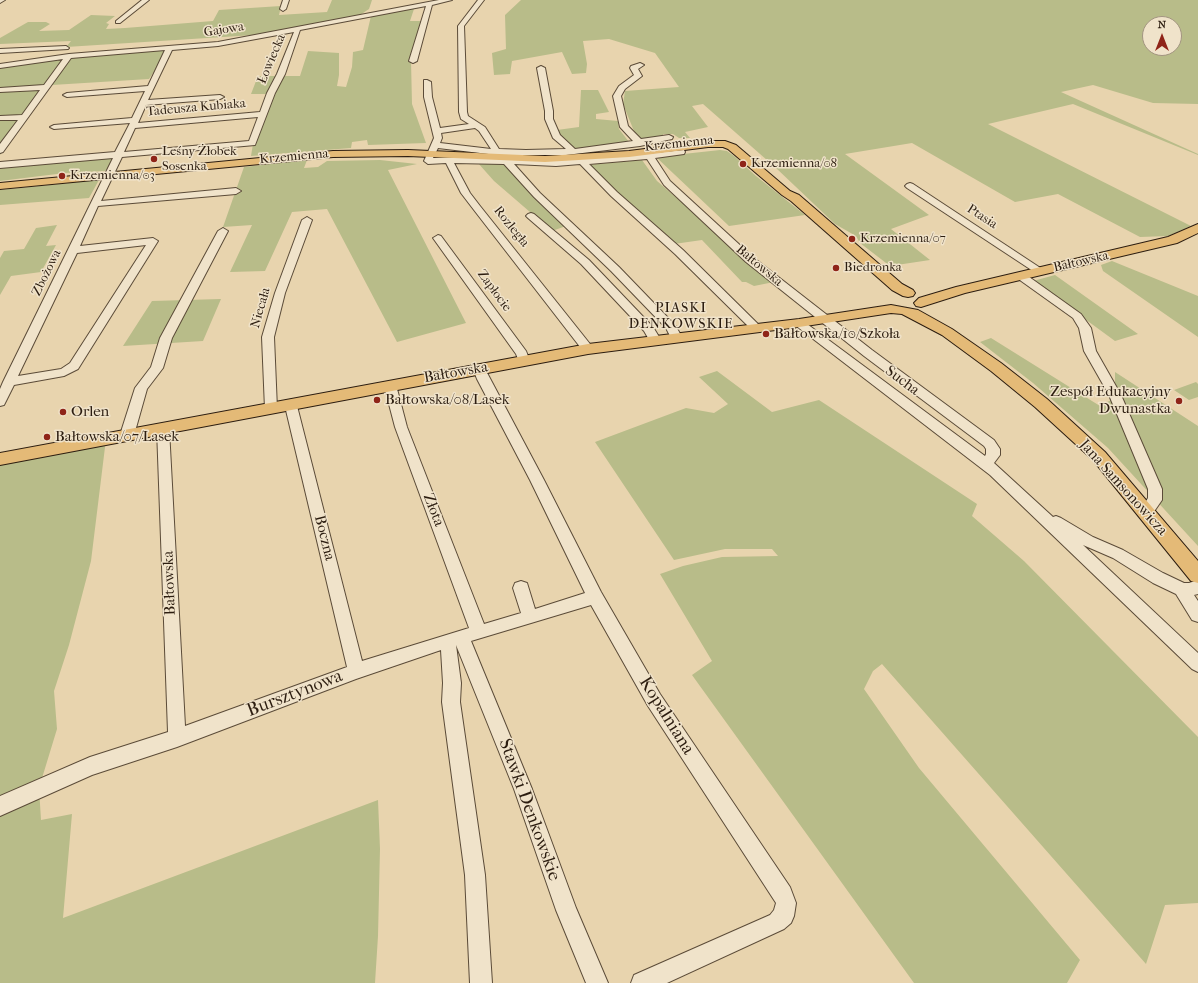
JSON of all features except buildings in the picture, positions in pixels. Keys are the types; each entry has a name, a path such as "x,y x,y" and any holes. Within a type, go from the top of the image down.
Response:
{"main road":[{"name":"Krzemienna","path":"0,186 333,154 433,149 545,159 586,159 708,144 725,144 732,147 786,193 795,198 897,287 916,299"},
{"name":"Bałtowska","path":"916,299 924,301 961,290 1172,240 1198,228"},
{"name":"Krzemienna","path":"878,271 889,288 890,298"},
{"path":"898,292 916,299 916,310 904,311 893,306 890,298 898,292"},
{"name":"Bałtowska","path":"855,315 884,304 890,298"},
{"name":"Jana Samsonowicza","path":"916,299 926,314 1041,403 1099,456 1198,575"},
{"name":"Bałtowska","path":"0,459 291,406 390,385 588,349 756,327 799,323 891,309 904,311"},
{"name":"Jana Samsonowicza","path":"904,311 913,313 948,332"}],"street":[{"path":"118,22 146,0"},
{"path":"283,8 286,0"},
{"name":"Gajowa","path":"0,66 69,56 218,44 449,0"},
{"path":"481,0 461,26 463,112 464,116 478,125 497,152"},
{"path":"413,61 428,4"},
{"name":"Łowiecka","path":"118,155 252,143 270,93 281,74 297,32 296,29"},
{"path":"0,52 66,48"},
{"name":"Zbożowa","path":"0,402 169,49"},
{"path":"0,150 69,56"},
{"path":"640,65 634,67 638,76 622,88 617,96 624,127 640,143"},
{"path":"541,68 549,119 556,136 573,152"},
{"path":"427,82 428,97 438,138 428,161 467,160 508,163 650,156 681,152"},
{"path":"0,90 47,86"},
{"path":"67,95 150,88"},
{"path":"144,103 220,96"},
{"name":"Tadeusza Kubiaka","path":"134,123 263,114"},
{"path":"0,118 24,117"},
{"path":"54,127 134,123"},
{"path":"436,131 478,125"},
{"path":"433,149 497,152 573,152 669,138"},
{"path":"0,165 118,155"},
{"name":"Bałtowska","path":"650,156 668,183 726,236 733,245 824,319 989,443 993,449 993,454 986,465"},
{"path":"586,159 614,194 678,252 756,327"},
{"name":"Rozległa","path":"449,161 466,193 477,208 588,349"},
{"path":"508,163 537,195 615,269 670,326 676,337"},
{"name":"Ptasia","path":"910,186 1040,271"},
{"path":"94,204 236,191"},
{"path":"531,216 585,262 649,329 655,340"},
{"name":"Niecała","path":"271,409 268,337 280,293 307,220"},
{"path":"127,435 142,388 156,368 166,338 222,231"},
{"name":"Zapłocie","path":"438,238 522,354 524,361"},
{"path":"9,382 64,372 74,366 153,241 72,250"},
{"path":"1021,276 1077,316 1085,328 1090,351 1115,395 1155,489 1155,500 1150,504 1146,512"},
{"name":"Sucha","path":"799,323 986,465 1032,506"},
{"name":"Kopalniana","path":"479,369 540,486 595,597 654,700 783,894 786,902 784,916 777,922 642,983"},
{"name":"Złota","path":"390,385 463,637"},
{"name":"Boczna","path":"291,406 356,671"},
{"name":"Bałtowska","path":"163,429 177,738"},
{"path":"1032,506 1044,515 1088,541 1118,554 1158,578 1182,589 1189,590 1198,587"},
{"path":"1032,506 1198,664"},
{"path":"521,588 530,617"},
{"path":"1182,589 1198,615"},
{"name":"Bursztynowa","path":"0,806 90,766 177,738 356,671 595,597"},
{"path":"463,637 450,652 452,683 451,702 475,875 481,983"},
{"name":"Stawki Denkowskie","path":"463,637 523,789 566,910 597,983"}],"green space":[{"path":"332,0 372,0 369,9 357,17 429,5 414,9 410,21 422,21 411,61 412,104 426,143 368,145 367,140 352,142 351,148 251,156 253,144 256,144 273,94 251,94 258,76 300,76 308,51 339,53 339,75 337,86 346,87 352,67 353,52 363,50 371,16 270,34 66,47 71,41 0,44 0,38 28,22 46,22 50,24 39,31 69,30 91,15 115,16 106,23 109,24 106,29 125,28 213,21 219,10 281,6 279,15 327,12"},
{"path":"521,0 1198,0 1198,104 1153,103 1093,85 1061,92 1198,155 1073,104 988,124 1191,226 1168,236 1140,237 1058,194 1015,202 912,143 845,154 929,215 891,229 930,260 890,266 860,243 856,236 835,224 776,168 703,104 692,106 708,127 685,132 690,138 679,138 673,134 663,134 663,137 642,142 636,136 623,104 625,91 679,87 655,53 609,39 583,41 587,64 586,73 572,74 562,52 512,61 510,74 494,75 492,53 506,49 505,15"},
{"path":"169,49 149,79 52,85 0,155 0,66 63,57"},
{"path":"581,90 598,90 609,112 596,114 596,119 618,121 619,129 629,142 574,149 558,134 557,130 579,127"},
{"path":"720,150 727,151 734,156 756,176 805,215 729,226 656,157"},
{"path":"110,157 114,160 105,171 65,173 0,181 0,166"},
{"path":"307,160 304,168 318,167 327,161 380,160 417,164 388,170 466,323 397,342 327,209 292,212 265,271 230,272 252,225 223,227 244,167"},
{"path":"642,160 657,181 774,282 754,286 746,282 742,282 702,240 674,244 587,165"},
{"path":"478,163 507,164 566,226 552,231 494,181"},
{"path":"99,180 89,198 0,205 0,190"},
{"path":"57,225 46,246 56,245 41,272 11,276 0,295 0,258 4,251 24,249 36,228"},
{"path":"1112,261 1198,296 1198,337 1103,271 1101,265"},
{"path":"1055,275 1138,334 1115,341 1033,281"},
{"path":"221,299 203,341 123,346 152,301"},
{"path":"991,338 1100,406 1111,400 1115,395 1115,372 1198,426 1198,546 1108,448 1033,383 980,342"},
{"path":"717,371 772,412 819,400 977,504 972,516 1024,561 1198,737 1198,903 1165,905 1146,964 882,664 873,671 864,689 919,768 1080,960 1067,983 914,983 692,675 712,661 660,574 683,566 722,557 778,556 772,549 725,549 674,560 595,442 686,408 714,413 728,404 699,377"},
{"path":"1196,382 1198,384 1198,397 1189,400 1174,390"},
{"path":"106,439 91,561 69,645 54,691 57,729 39,788 41,820 72,814 63,918 378,800 380,849 378,936 375,983 0,983 0,459"}],"place":[{"name":"Leśny Żłobek Sosenka","path":"154,159"},
{"name":"Krzemienna/08","path":"743,164"},
{"name":"Krzemienna/03","path":"62,176"},
{"name":"Krzemienna/07","path":"852,239"},
{"name":"Biedronka","path":"836,268"},
{"name":"Bałtowska/10/Szkoła","path":"766,334"},
{"name":"Bałtowska/08/Lasek","path":"377,400"},
{"name":"Zespół Edukacyjny Dwunastka","path":"1179,401"},
{"name":"Orlen","path":"63,412"},
{"name":"Bałtowska/07/Lasek","path":"47,437"}],"district":[{"name":"PIASKI DENKOWSKIE","path":"681,318"}]}
